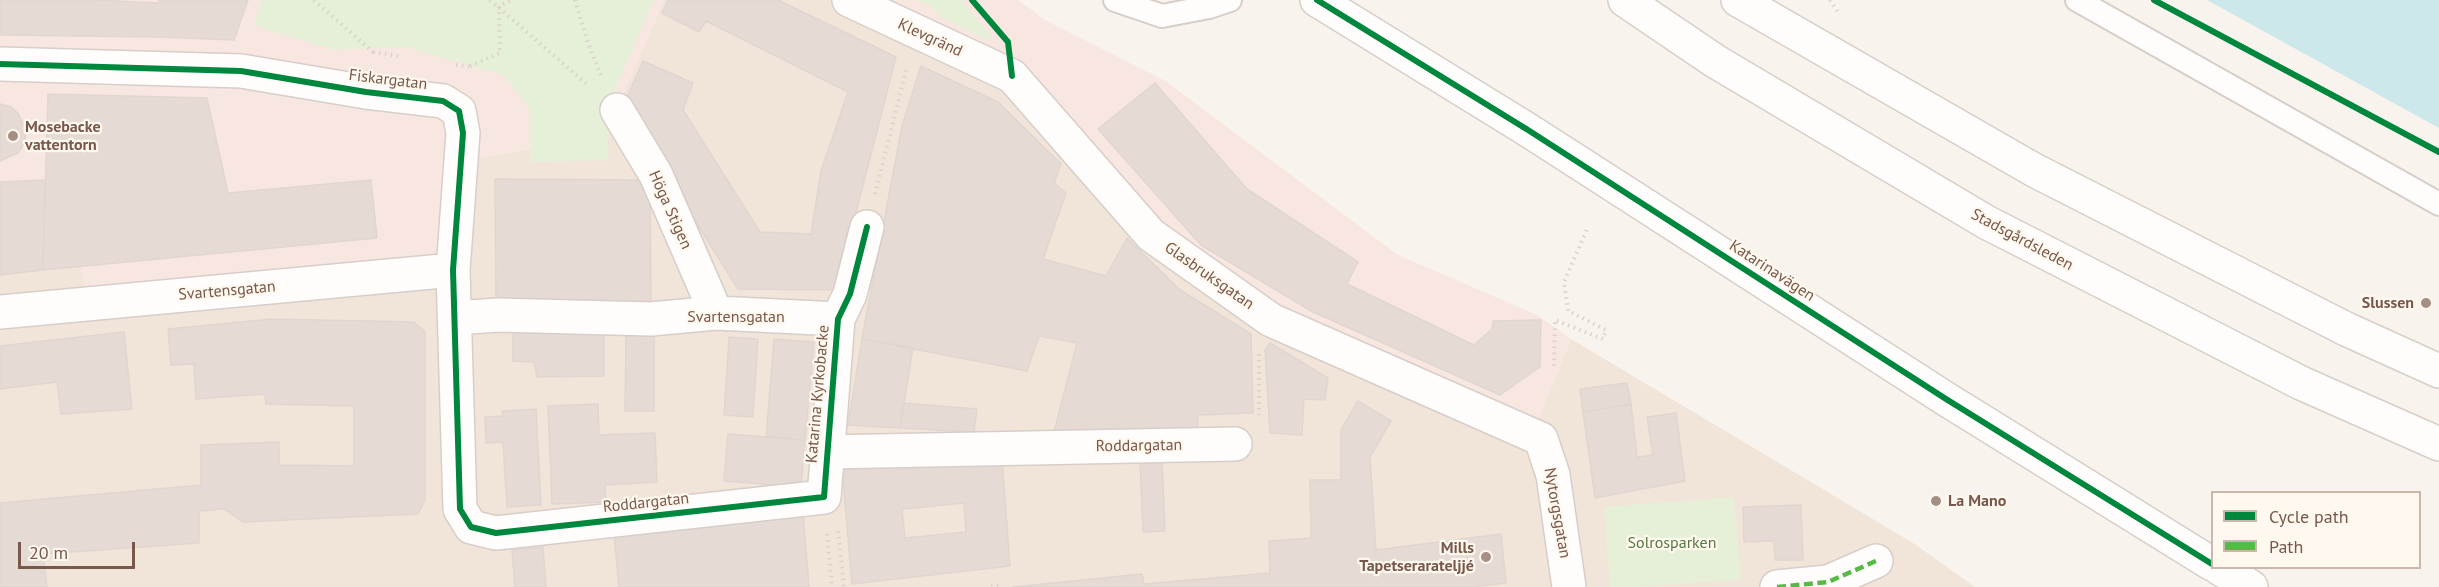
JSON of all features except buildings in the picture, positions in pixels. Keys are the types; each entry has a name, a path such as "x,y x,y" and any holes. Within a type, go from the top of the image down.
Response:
{"street":[{"name":"Klevgränd","path":"849,0 1012,76"},
{"name":"Katarinavägen","path":"1317,0 1528,130 1946,399 2211,563"},
{"name":"Stadsgårdsleden","path":"1625,0 1714,61 1986,222 2301,383 2439,444"},
{"path":"1738,0 2034,170 2346,329 2439,371"},
{"name":"Fiskargatan","path":"0,64 241,71 366,92 443,101 459,111 463,133 453,270 459,509 471,527"},
{"name":"Glasbruksgatan","path":"1012,76 1151,235 1271,320 1541,439"},
{"name":"Höga Stigen","path":"616,110 656,175 716,314"},
{"name":"Katarina Kyrkobacke","path":"824,497 838,319 850,294 867,227"},
{"name":"Svartensgatan","path":"0,312 453,270"},
{"name":"Svartensgatan","path":"455,318 498,315 651,319 716,314 838,319"},
{"name":"Nytorgsgatan","path":"1541,439 1553,475 1569,587"},
{"name":"Roddargatan","path":"827,452 1235,444"},
{"name":"Roddargatan","path":"471,527 496,533 824,497"},
{"path":"1777,587 1828,582 1876,561"},
{"path":"2222,569 2251,587"}],"lane":[{"path":"1115,0 1162,16 1209,7 1230,0"},
{"path":"2077,0 2439,204"}],"path":[{"path":"314,0 372,52 366,92"},
{"path":"490,0 616,110"},
{"path":"499,6 512,0"},
{"path":"575,0 588,43 616,110"},
{"path":"468,66 500,53 499,6"},
{"path":"867,227 885,148 909,62"},
{"path":"1554,366 1555,320 1603,339 1606,330 1568,311 1564,282 1588,227"},
{"path":"1259,350 1259,417"},
{"path":"824,497 832,587"},
{"path":"824,497 837,525 844,587"},
{"path":"991,587 1000,586"}],"shaded area":[{"path":"0,0 664,0 605,136 459,161 451,268 87,303 69,181 0,185"},
{"path":"664,0 835,0 1012,81 1526,447 1571,339 1913,543 1975,587 0,587 0,185 69,181 87,303 459,161 605,136"},
{"path":"835,0 1018,0 1045,20 1167,82 1398,255 1537,315 1571,339 1526,447 1149,236 1012,81"}],"green space":[{"path":"261,0 654,0 610,100 607,160 531,162 529,108 505,76 406,47 334,50 254,25"},
{"path":"916,0 961,0 991,35 988,40 944,19 929,5"},
{"name":"Solrosparken","path":"1734,497 1741,579 1641,587 1610,587 1604,507"}],"water":[{"path":"2207,0 2439,0 2439,128"}],"marked path":[{"path":"1777,587 1828,582 1876,561"}],"cycle path":[{"path":"972,0 1008,42 1012,76"},
{"path":"1317,0 1528,130 1946,399 2211,563"},
{"path":"2154,0 2439,152"},
{"path":"0,64 241,71 366,92 443,101 459,111 463,133 453,270 460,509 471,527 496,533 824,497 838,319 850,294 867,227"}],"place":[{"name":"Mosebacke vattentorn","path":"13,136"},
{"name":"Slussen","path":"2426,303"},
{"name":"La Mano","path":"1936,501"},
{"name":"Mills Tapetserarateljjé","path":"1486,557"}]}
